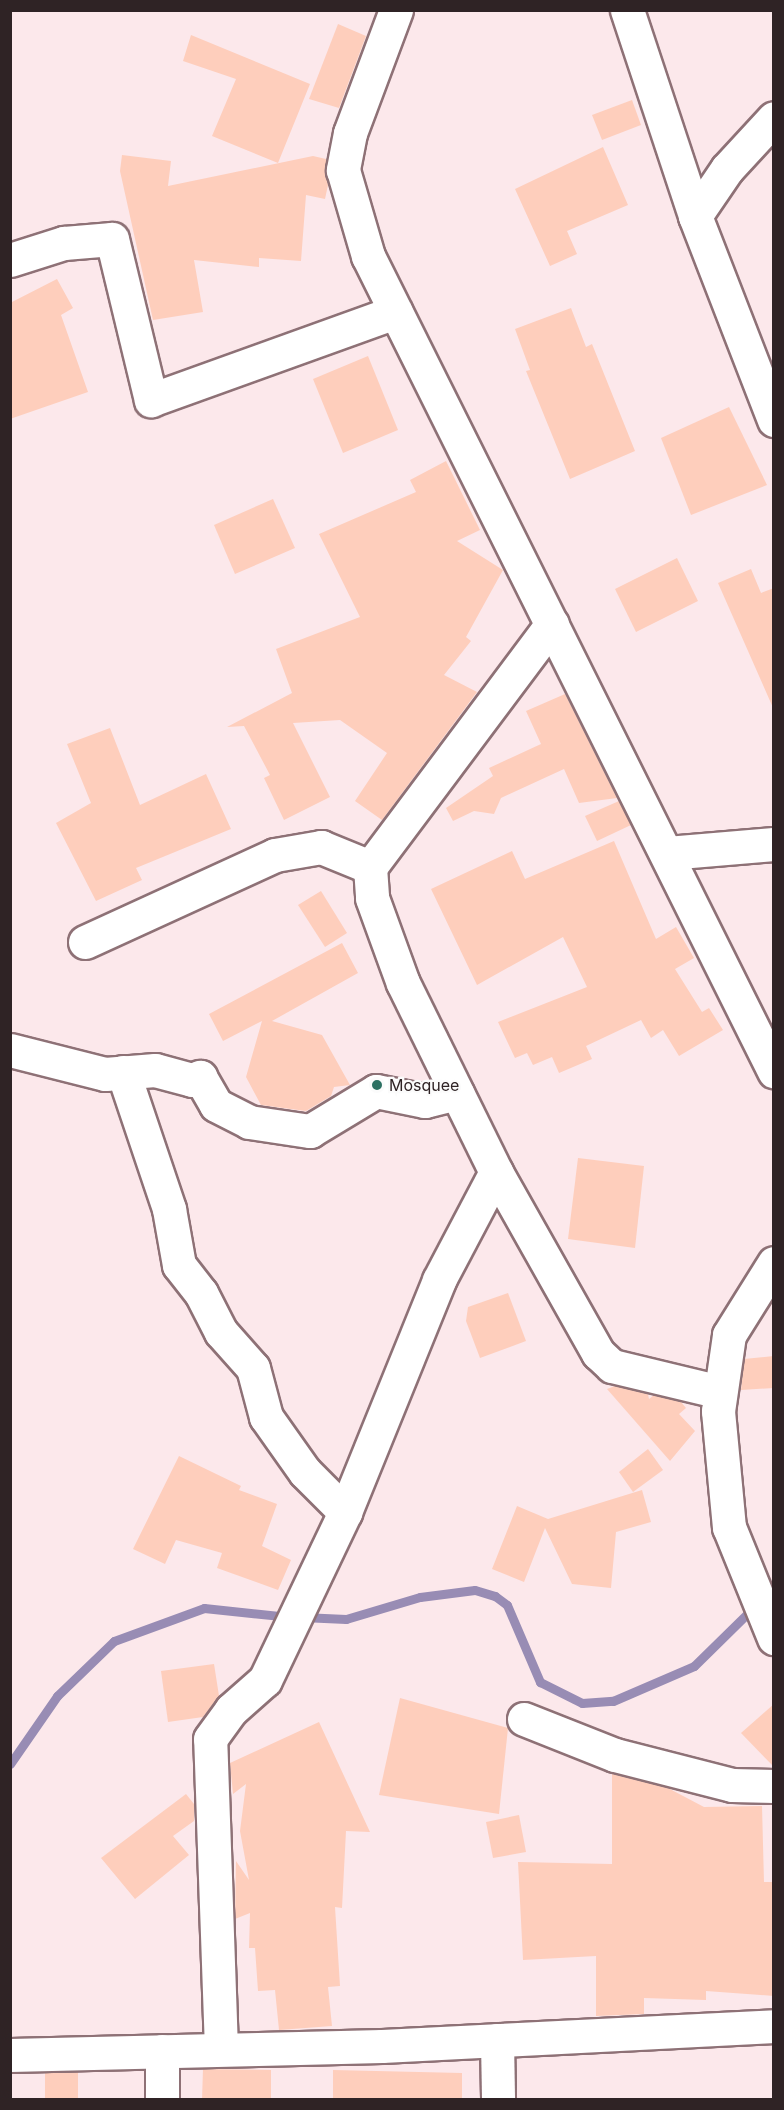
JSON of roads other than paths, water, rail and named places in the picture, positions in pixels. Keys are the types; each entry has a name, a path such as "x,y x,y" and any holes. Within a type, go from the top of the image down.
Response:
{"street":[{"path":"396,10 350,133 343,170 368,256 774,1071"},
{"path":"627,10 695,216 774,420"},
{"path":"695,216 727,169 774,118"},
{"path":"10,260 64,243 111,239 151,400 396,312"},
{"path":"552,624 370,867 372,898 403,982 496,1172 598,1353 612,1366 720,1392"},
{"path":"667,853 774,844"},
{"path":"85,942 275,855 321,848 370,867"},
{"path":"10,1050 105,1074 155,1070 192,1080 200,1077 216,1105 249,1122 310,1131 376,1091 425,1101 458,1093"},
{"path":"123,1072 169,1209 179,1265 201,1293 221,1332 253,1368 266,1416 305,1472 345,1512"},
{"path":"221,2049 210,1739 231,1710 265,1680 345,1512 439,1280 496,1172"},
{"path":"770,1631 752,1591 729,1527 718,1411 729,1335 774,1263"},
{"path":"524,1719 615,1755 732,1785 774,1786"},
{"path":"10,2055 497,2040 774,2026"},
{"path":"497,2040 498,2100"},
{"path":"162,2051 162,2100"}],"waterway":[{"path":"302,1617 346,1619 420,1597 475,1590 495,1596 507,1605 540,1682 582,1703 613,1701 694,1666 754,1607"},
{"path":"10,1764 57,1696 114,1641 204,1608 289,1617"}],"place":[{"name":"Mosquee","path":"377,1085"}]}
